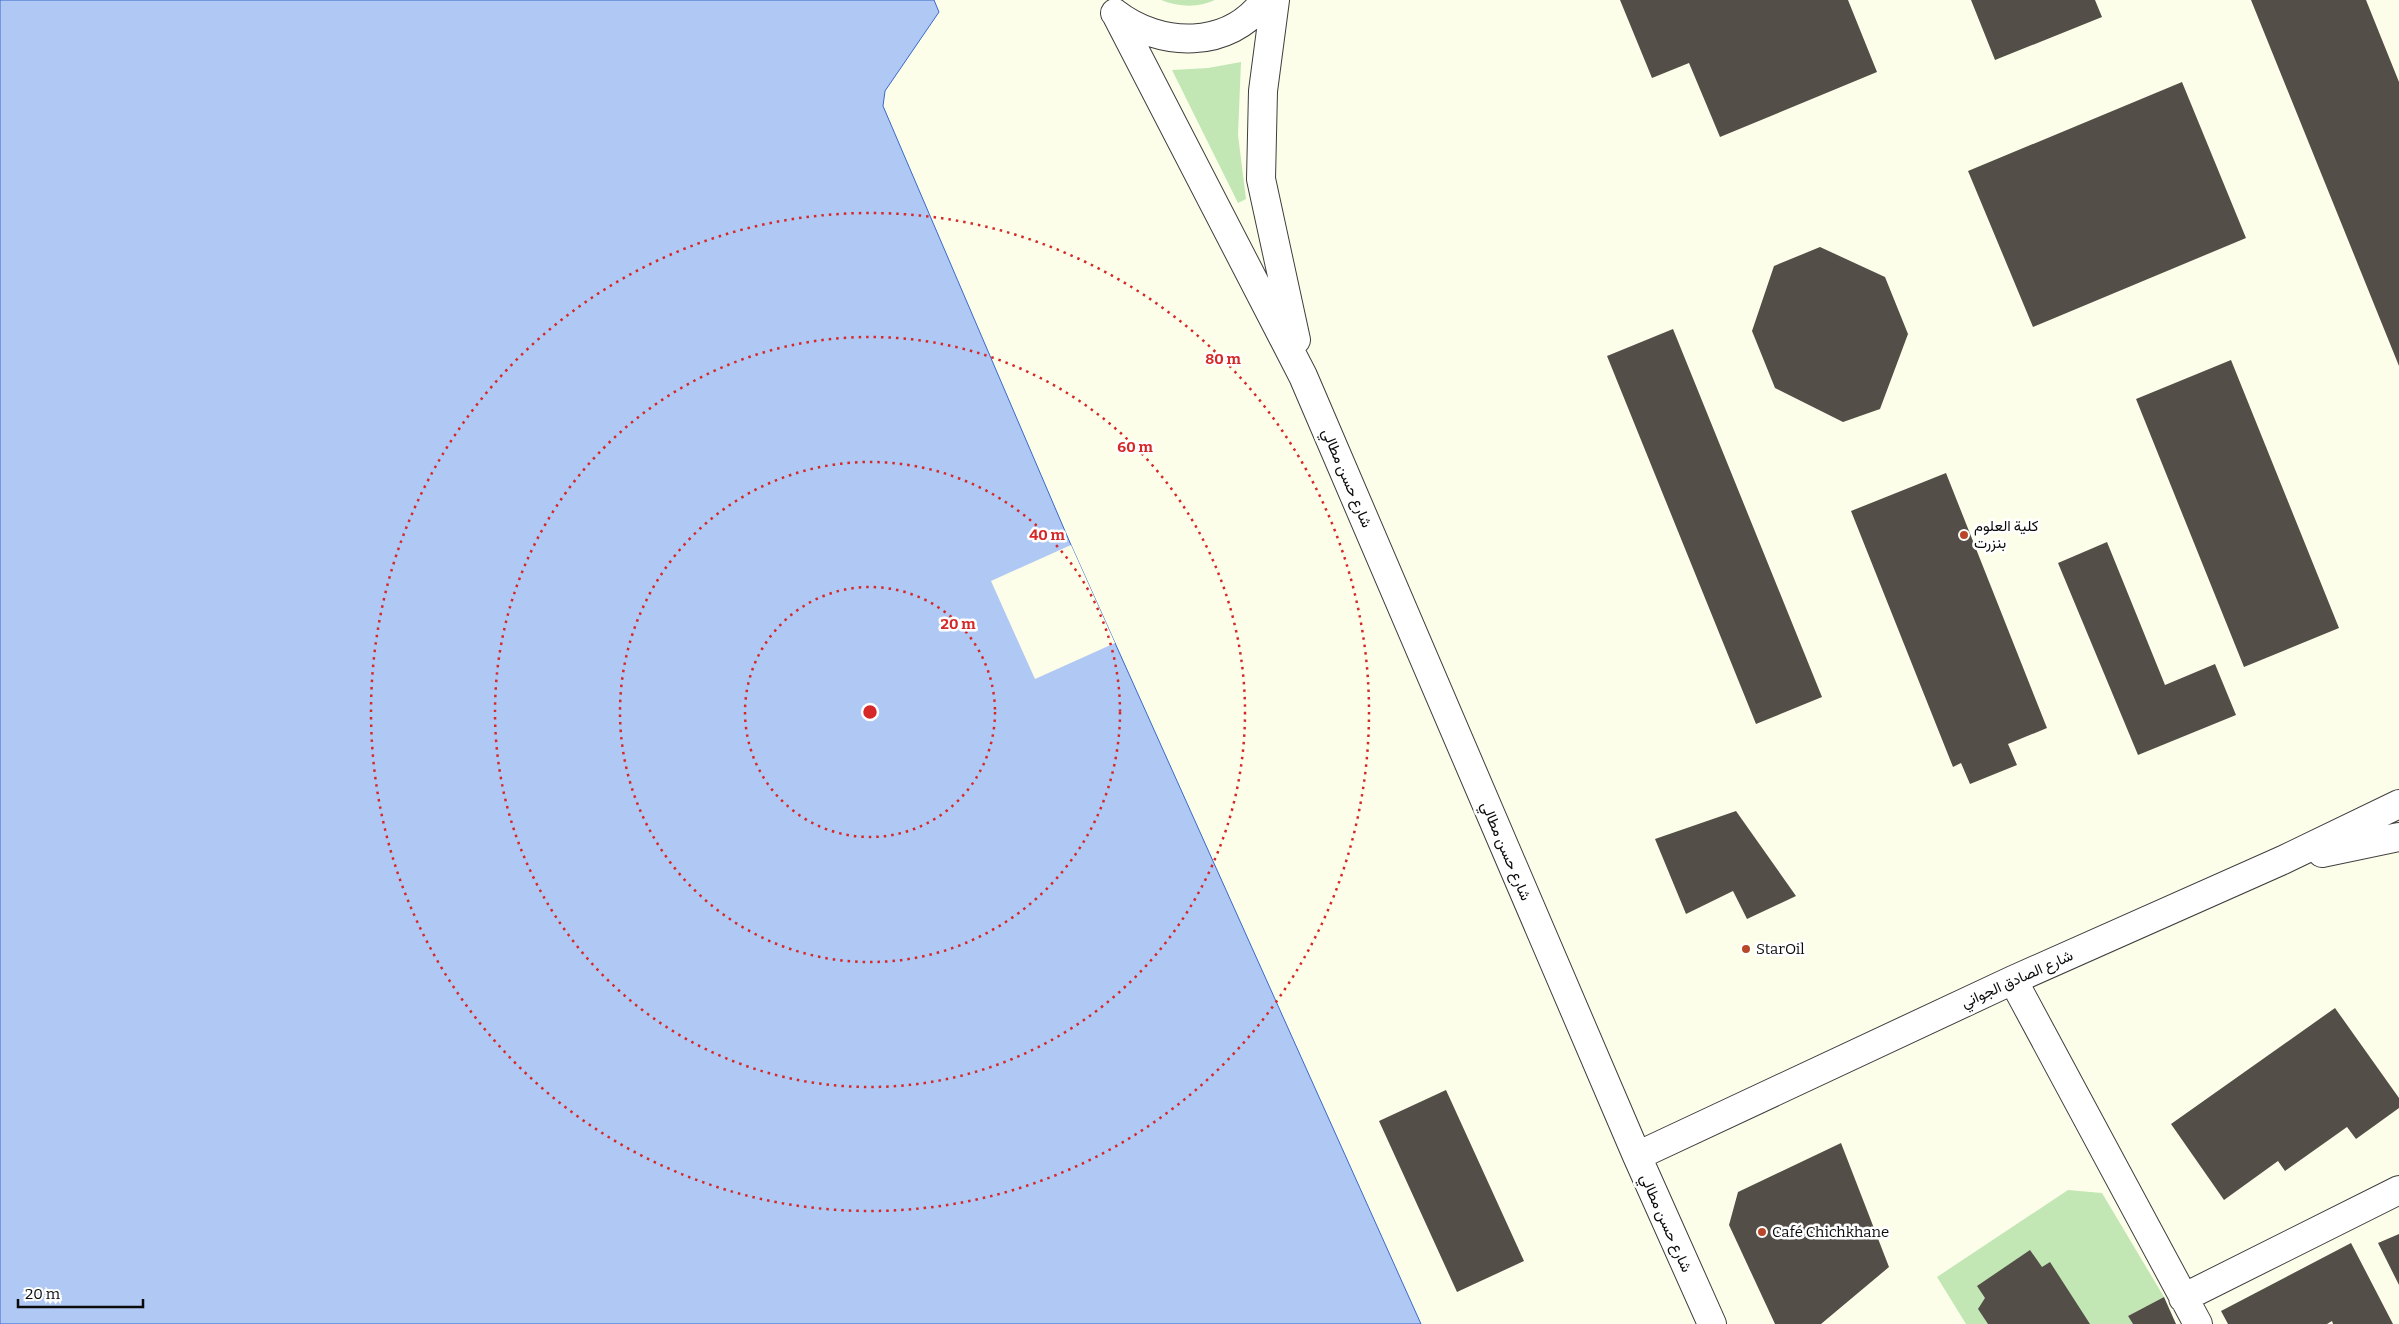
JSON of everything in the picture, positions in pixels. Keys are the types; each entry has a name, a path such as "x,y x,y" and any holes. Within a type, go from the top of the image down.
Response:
{"street":[{"path":"1111,7 1142,31 1173,39 1204,38 1234,27 1259,8 1265,0"},
{"path":"1275,0 1263,91 1261,179 1303,376"},
{"path":"1111,7 1303,376"},
{"name":"شارع حسن مطالي","path":"1303,376 1637,1156 1712,1324"},
{"name":"شارع الصادق الجواني","path":"1637,1156 2013,980 2283,860 2399,804"},
{"path":"2283,860 2399,837"},
{"path":"2013,980 2198,1324"},
{"path":"2183,1298 2399,1190"}],"green space":[{"path":"1161,0 1215,0 1209,3 1188,6"},
{"path":"1241,62 1238,135 1246,199 1238,203 1172,70 1208,68"},
{"path":"2068,1190 2102,1193 2164,1297 2128,1316 2133,1324 1966,1324 1937,1277"}],"water":[{"path":"0,0 934,0 939,12 885,91 883,106 1071,545 1421,1324 0,1324"}],"pier":[{"path":"1071,545 1115,643 1035,679 991,581"}],"building":[{"path":"1620,0 1848,0 1877,72 1720,137 1689,63 1652,78"},
{"path":"1971,0 2095,0 2102,17 1995,60"},
{"path":"2251,0 2366,0 2399,82 2399,366"},
{"path":"2182,82 2246,238 2033,327 1968,171"},
{"path":"1820,247 1885,277 1908,334 1880,409 1843,422 1775,388 1752,331 1774,266"},
{"path":"1673,329 1822,697 1756,724 1607,356"},
{"path":"2231,360 2339,628 2244,667 2136,399"},
{"path":"1946,473 2047,728 2008,744 2017,765 1970,784 1961,763 1953,767 1851,511"},
{"path":"2107,542 2165,685 2215,664 2236,715 2138,755 2058,563"},
{"path":"1736,811 1796,896 1747,919 1733,891 1686,914 1655,839"},
{"path":"2335,1008 2399,1098 2399,1108 2356,1139 2347,1127 2285,1171 2278,1161 2224,1200 2171,1124"},
{"path":"1446,1090 1524,1261 1457,1292 1379,1121"},
{"path":"1841,1143 1889,1267 1821,1324 1775,1324 1729,1225 1738,1192"},
{"path":"2399,1234 2399,1285 2378,1243"},
{"path":"2351,1243 2393,1324 2333,1324 2332,1321 2327,1324 2228,1324 2221,1311"},
{"path":"2030,1250 2042,1267 2050,1262 2090,1324 1988,1324 1978,1309 1985,1298 1977,1286"},
{"path":"2164,1297 2176,1324 2133,1324 2128,1316"}],"place":[{"name":"كلية العلوم بنزرت","path":"1964,535"},
{"name":"StarOil","path":"1746,949"},
{"name":"Café Chichkhane","path":"1762,1232"}]}
